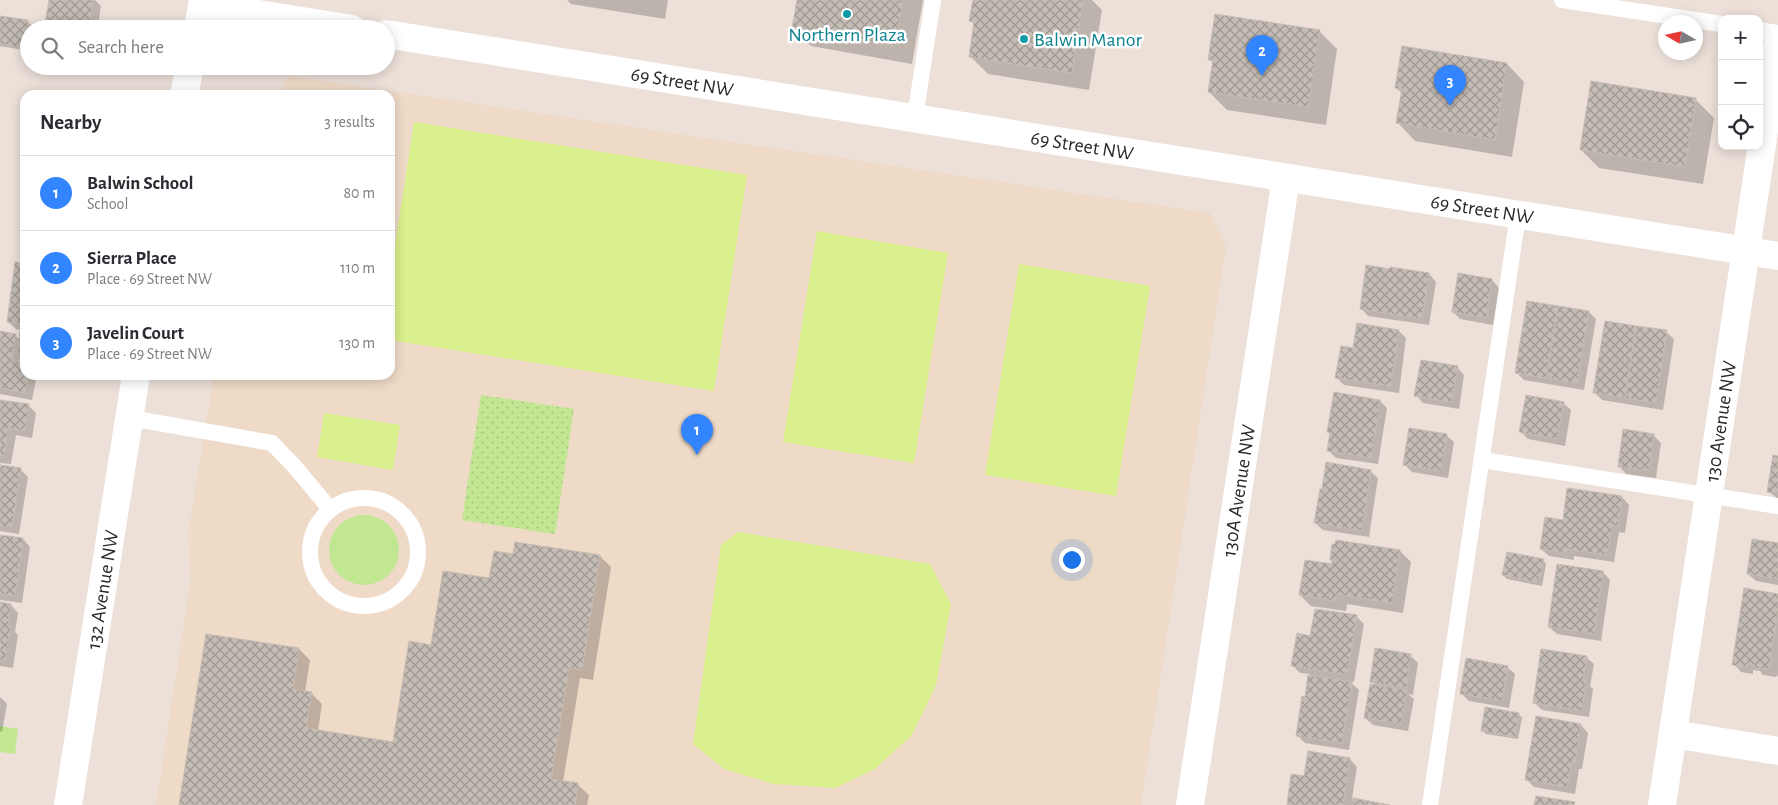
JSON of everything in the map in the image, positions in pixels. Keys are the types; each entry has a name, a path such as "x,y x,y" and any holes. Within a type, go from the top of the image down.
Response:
{"street":[{"path":"201,11 276,20"},
{"name":"69 Street NW","path":"395,35 1778,256"},
{"name":"130 Avenue NW","path":"1662,805 1778,39"},
{"path":"185,90 188,75"},
{"name":"130A Avenue NW","path":"1190,805 1286,178"},
{"name":"132 Avenue NW","path":"68,805 135,380"},
{"path":"1673,734 1778,751"}],"lane":[{"path":"915,117 933,0"},
{"path":"1562,0 1718,23"},
{"path":"1763,31 1778,33"},
{"path":"1430,805 1518,214"},
{"path":"130,418 272,443 330,509"},
{"path":"1482,460 1778,506"},
{"path":"359,497 375,498 390,503 402,512 412,525 418,540 419,555 416,570 409,584 398,595 378,604 355,606 340,601 327,592 317,580 311,566 312,535 319,521 330,509 344,501 359,497"}],"shaded area":[{"path":"289,76 383,90 282,90"},
{"path":"395,92 1210,213 1226,246 1141,805 156,805 191,578 188,535 213,380 395,380"}],"green space":[{"path":"414,122 747,175 714,391 395,341 395,246"},
{"path":"817,231 948,253 914,463 783,442"},
{"path":"1019,264 1150,286 1116,496 985,475"},
{"path":"481,395 574,409 555,534 462,520"},
{"path":"324,413 400,425 393,470 317,457"},
{"path":"371,515 384,521 393,530 397,536 399,550 397,564 389,575 378,583 357,585 350,583 339,575 331,564 329,543 331,536 339,525 350,517"},
{"path":"738,532 930,564 951,604 936,685 912,735 875,769 835,788 774,784 724,769 693,744 721,545"},
{"path":"0,726 18,729 15,754 0,752"}],"building":[{"path":"49,0 93,0 90,20 46,20"},
{"name":"Northern Plaza","path":"797,0 903,0 895,46 792,29"},
{"name":"Balwin Manor","path":"973,0 1083,0 1072,73 969,57 974,22 969,21"},
{"path":"1215,14 1320,30 1308,107 1208,92 1213,60 1208,60"},
{"path":"0,16 28,20 20,20 20,47 0,44"},
{"path":"1402,46 1507,63 1495,140 1396,123 1402,89 1395,88"},
{"path":"1591,81 1696,98 1685,167 1580,150"},
{"path":"15,262 20,262 20,324 7,322"},
{"path":"1366,265 1429,273 1422,319 1360,309"},
{"path":"1458,273 1492,279 1486,318 1452,312"},
{"path":"1527,301 1558,306 1546,378 1515,373"},
{"path":"1558,306 1589,311 1577,383 1546,378"},
{"path":"1605,321 1636,326 1625,398 1593,393"},
{"path":"1357,323 1399,330 1391,386 1335,378 1341,346 1353,348"},
{"path":"1636,326 1667,330 1656,403 1625,398"},
{"path":"0,331 16,334 11,361 20,362 20,380 27,380 25,393 0,388"},
{"path":"20,332 20,352 17,352"},
{"path":"1421,360 1458,366 1451,402 1414,396"},
{"path":"1334,392 1380,400 1371,458 1327,451 1330,433 1327,432"},
{"path":"1526,395 1564,402 1557,439 1519,432"},
{"path":"0,400 29,404 25,431 8,428 4,458 0,457"},
{"path":"1409,428 1447,434 1441,471 1403,465"},
{"path":"1623,429 1654,434 1649,471 1618,467"},
{"path":"1773,455 1778,456 1778,493 1767,492"},
{"path":"1326,462 1371,470 1362,531 1314,523"},
{"path":"0,465 21,468 12,527 0,526"},
{"path":"1567,488 1622,496 1618,526 1612,525 1607,555 1567,549 1566,553 1540,549 1545,517 1563,520"},
{"path":"0,535 23,538 15,596 0,594"},
{"path":"1752,539 1778,543 1778,579 1747,574"},
{"path":"1336,540 1400,550 1392,603 1336,594 1335,601 1299,595 1305,560 1332,564 1332,560 1330,560 1332,544 1335,544"},
{"path":"515,542 600,555 582,670 569,668 551,779 578,783 575,805 179,805 206,634 299,648 293,689 312,692 306,728 393,742 409,641 431,645 443,571 489,578 494,551 513,554"},
{"path":"1507,552 1544,559 1539,583 1502,575"},
{"path":"1557,564 1603,571 1594,634 1548,627"},
{"path":"1744,588 1778,594 1778,611 1769,670 1754,668 1755,665 1746,664 1746,667 1732,665"},
{"path":"0,602 11,604 8,626 11,626 5,661 0,660"},
{"path":"1315,609 1357,615 1347,675 1291,666 1297,633 1310,636"},
{"path":"1375,648 1411,654 1406,688 1370,682"},
{"path":"1541,649 1587,656 1583,680 1586,680 1582,711 1533,703"},
{"path":"1466,658 1508,666 1502,701 1460,694"},
{"path":"1308,675 1352,682 1342,743 1296,736 1302,696 1305,697"},
{"path":"1370,684 1407,690 1401,724 1364,718"},
{"path":"1485,707 1519,713 1515,737 1481,731"},
{"path":"1536,716 1581,724 1575,763 1572,762 1567,787 1525,780"},
{"path":"1308,751 1350,758 1343,805 1287,805 1291,774 1304,776"},
{"path":"1536,796 1575,802 1574,805 1534,805"},
{"path":"1353,798 1390,805 1352,805"}],"place":[{"name":"Northern Plaza","path":"847,14"},
{"name":"Balwin Manor","path":"1024,39"},
{"name":"Sierra Place","path":"1262,76"},
{"name":"Javelin Court","path":"1450,106"},
{"name":"Balwin School","path":"697,455"}]}
